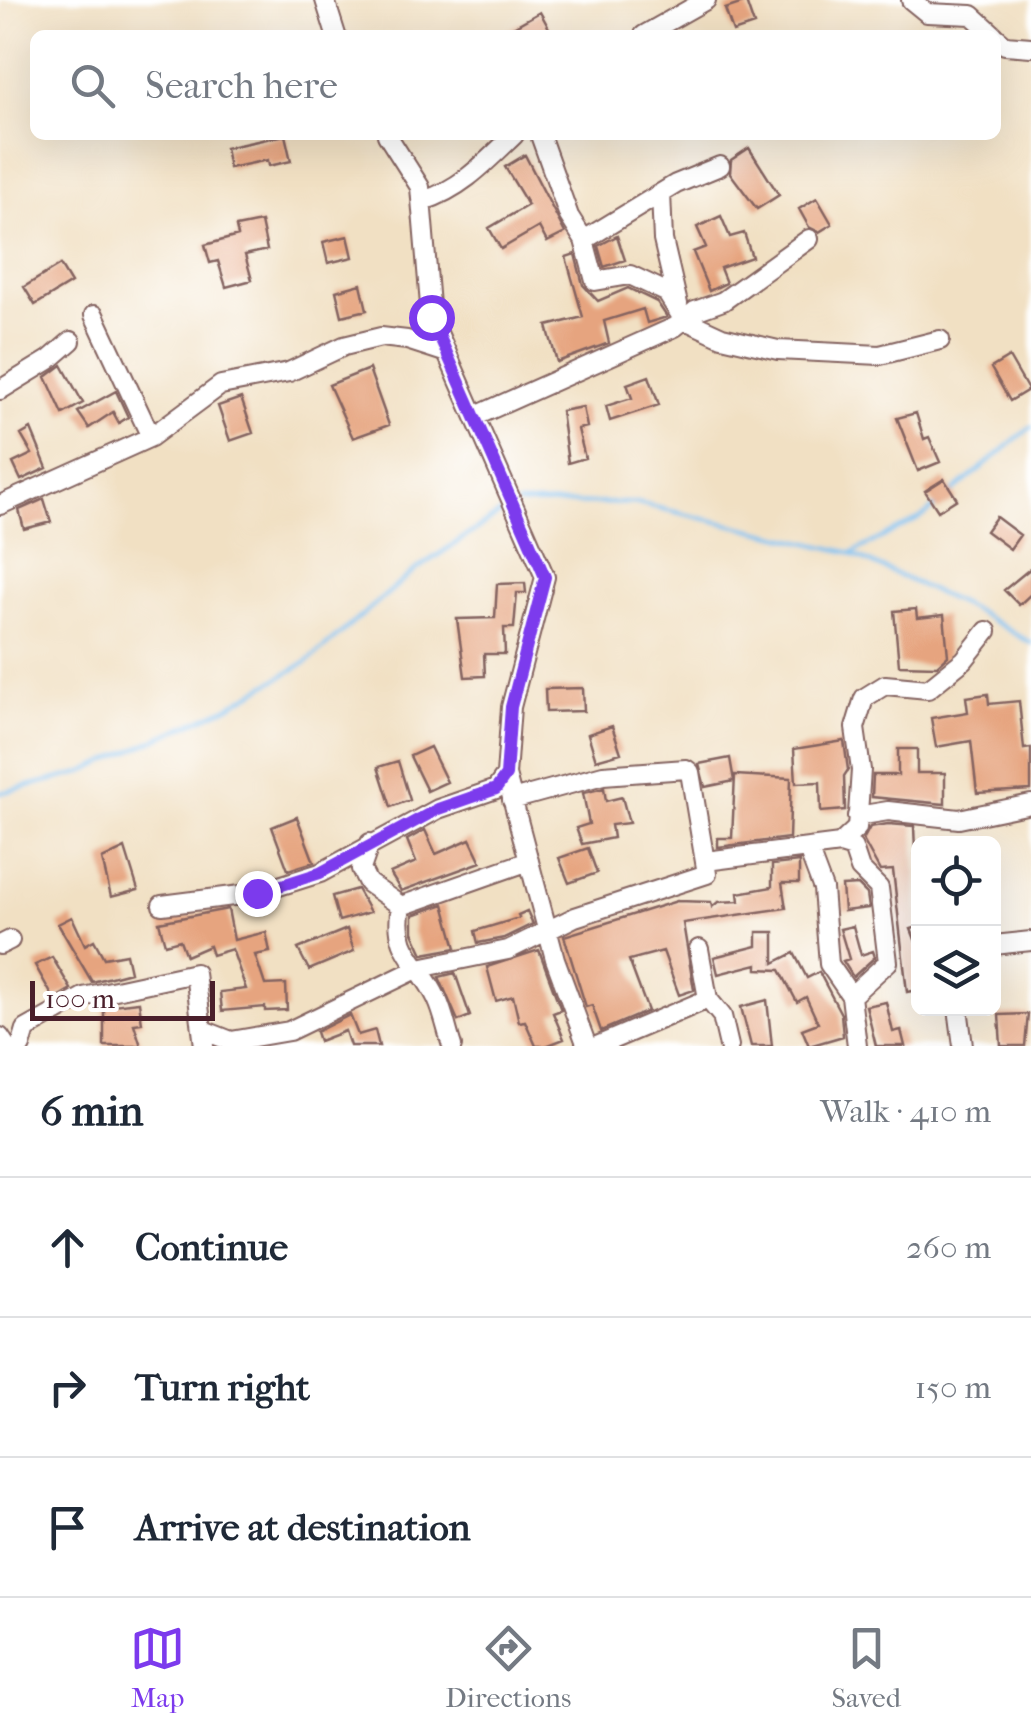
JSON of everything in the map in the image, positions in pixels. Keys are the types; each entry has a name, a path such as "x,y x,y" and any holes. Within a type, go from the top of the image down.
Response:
{"street":[{"path":"325,0 334,30"},
{"path":"653,30 706,0"},
{"path":"910,0 927,13 972,14 989,30"},
{"path":"1001,41 1031,47"},
{"path":"390,140 413,173 423,200 426,284 444,352 545,577 511,707 506,775 586,1046"},
{"path":"423,200 446,194 474,174 509,140"},
{"path":"542,140 568,216 584,240 595,281 630,275 658,286 681,314 722,338 826,356 880,355 940,340"},
{"path":"584,240 661,193 720,166"},
{"path":"661,193 663,240 681,314"},
{"path":"476,416 591,367 681,314 724,301 809,239"},
{"path":"94,314 151,437"},
{"path":"5,496 151,437 221,385 289,372 344,346 381,338 407,340 444,352"},
{"path":"0,390 49,360 71,341"},
{"path":"840,844 856,828 861,770 856,728 864,698 886,686 928,689 964,660 987,630"},
{"path":"22,1046 26,1029 83,997 187,974 199,978 203,1038 231,1042 289,1031 419,968 508,950 664,886 701,880 707,874 690,772 686,769 603,775 512,800"},
{"path":"162,905 257,893 320,873 438,809 496,789 506,775"},
{"path":"856,816 888,811 959,820 1031,804"},
{"path":"370,843 361,869 368,883 401,906"},
{"path":"706,861 840,844 853,848 860,869 878,888 888,962 852,996"},
{"path":"808,848 823,890 828,964 852,996 857,1046"},
{"path":"401,906 530,861"},
{"path":"401,906 398,921 404,953 419,968 438,1000 452,1046"},
{"path":"1001,944 1031,941"},
{"path":"699,949 708,998 722,1016 729,1046"},
{"path":"598,1046 708,998"},
{"path":"959,1016 963,1046"},
{"path":"0,1037 6,1046"}],"building":[{"path":"746,2 754,25 732,30 725,9"},
{"path":"540,12 550,30 508,30"},
{"path":"262,140 286,140 291,161 269,166 268,160 229,168 225,148"},
{"path":"749,148 779,195 757,209 730,173 731,160"},
{"path":"525,155 565,233 547,242 539,227 501,249 489,228 528,205 505,167"},
{"path":"817,198 832,224 819,232 809,227 799,209"},
{"path":"721,216 730,237 744,233 752,257 720,268 726,283 709,291 693,252 706,247 697,227"},
{"path":"261,222 267,250 245,255 252,280 226,287 218,261 210,263 205,245 238,236 236,227"},
{"path":"348,236 353,257 328,263 323,242"},
{"path":"617,236 625,260 604,267 598,246"},
{"path":"575,254 583,285 598,301 628,288 657,302 667,317 647,323 643,309 604,321 609,343 557,362 547,326 583,317 566,257"},
{"path":"60,265 71,283 35,305 24,287"},
{"path":"361,284 367,310 342,316 336,291"},
{"path":"1009,357 1028,390 1010,401 991,368"},
{"path":"62,365 83,403 63,414 46,377"},
{"path":"369,369 389,425 353,438 329,385"},
{"path":"649,376 659,405 610,421 606,406 632,398 627,384"},
{"path":"116,391 128,417 119,423 113,412 89,428 78,412"},
{"path":"241,398 253,433 230,441 218,406"},
{"path":"583,407 587,427 578,429 585,458 568,463 561,411"},
{"path":"916,413 924,439 929,437 940,462 918,471 897,418"},
{"path":"31,429 47,468 21,480 13,463 32,454 21,435"},
{"path":"944,479 957,499 938,511 925,491"},
{"path":"44,499 51,522 24,529 19,510"},
{"path":"996,517 1020,535 1010,549 986,531"},
{"path":"1031,568 1031,594 1019,605 1004,590"},
{"path":"525,583 526,593 517,593 514,628 504,628 505,654 484,654 485,676 465,677 457,619 495,618 497,584"},
{"path":"916,609 917,618 944,615 948,656 937,666 899,665 894,611"},
{"path":"583,688 584,711 546,712 545,689"},
{"path":"988,694 989,704 1019,701 1024,749 1031,748 1031,790 977,793 971,741 936,747 931,718 968,712 966,697"},
{"path":"612,726 621,753 596,760 588,734"},
{"path":"844,741 848,770 844,776 845,810 821,812 820,782 796,783 794,749"},
{"path":"430,747 447,782 427,791 410,756"},
{"path":"898,749 917,749 917,773 945,773 945,804 872,797 873,775 898,775"},
{"path":"730,758 734,781 705,787 699,764"},
{"path":"398,761 410,800 391,807 378,767"},
{"path":"735,775 791,778 789,838 718,847 718,838 732,838"},
{"path":"604,788 606,801 622,797 629,823 611,825 613,838 582,844 576,828 589,824 583,793"},
{"path":"297,817 314,862 288,870 272,827"},
{"path":"914,826 911,991 907,992 893,870 880,871 863,840 870,827"},
{"path":"425,830 436,854 470,839 481,862 401,891 390,873 416,862 407,840"},
{"path":"125,848 138,890 111,897 102,859"},
{"path":"588,848 597,873 569,883 559,858"},
{"path":"799,862 799,883 782,883 786,908 683,923 694,990 679,995 663,951 629,960 648,1011 601,1031 592,1005 586,1007 564,936 677,901 711,902 712,907 718,902 739,901 738,893 772,887 772,865"},
{"path":"858,885 867,894 869,908 844,911 842,886"},
{"path":"357,889 370,912 339,921 332,896"},
{"path":"444,904 456,948 423,954 413,932 413,915"},
{"path":"228,909 234,940 266,932 270,952 255,955 265,985 286,984 287,1010 265,1011 265,1007 222,1011 220,992 246,989 232,949 212,955 209,946 186,956 180,940 165,944 159,922"},
{"path":"527,911 533,924 504,938 478,943 475,931 519,918"},
{"path":"72,917 85,945 94,940 104,958 126,954 130,972 92,982 58,924"},
{"path":"853,926 861,955 873,951 875,957 853,977 843,961 849,959 840,929"},
{"path":"347,929 354,951 309,970 298,949"},
{"path":"757,932 774,932 774,963 794,953 807,978 819,972 841,1014 843,1036 809,1046 802,1029 818,1023 806,997 797,1002 780,970 757,969 757,964 718,974 714,957 757,946"},
{"path":"539,950 561,1010 553,1013 564,1039 546,1046 536,1046 525,1021 519,1022 513,996 496,1001 487,967"},
{"path":"52,957 71,989 54,999 35,965"},
{"path":"455,973 470,1016 458,1021 439,977"},
{"path":"767,1000 772,1046 751,1046 741,1007"},
{"path":"139,1002 142,1023 134,1024 141,1046 104,1046 104,1006"},
{"path":"886,1002 893,1032 901,1030 905,1046 876,1046 866,1006"},
{"path":"1028,1014 1025,1046 1001,1046 1001,1015"},
{"path":"350,1015 358,1035 375,1030 379,1046 350,1046 345,1031 319,1041 316,1032"}],"waterway":[{"path":"950,494 1031,427"},
{"path":"518,504 637,503 852,553 924,516 939,503"},
{"path":"0,793 81,773 226,708 307,662 414,571 510,507"},
{"path":"852,554 974,610 1031,643"}],"route":[{"path":"257,893 320,873 438,809 496,789 506,775 511,707 545,577 431,317"}]}
